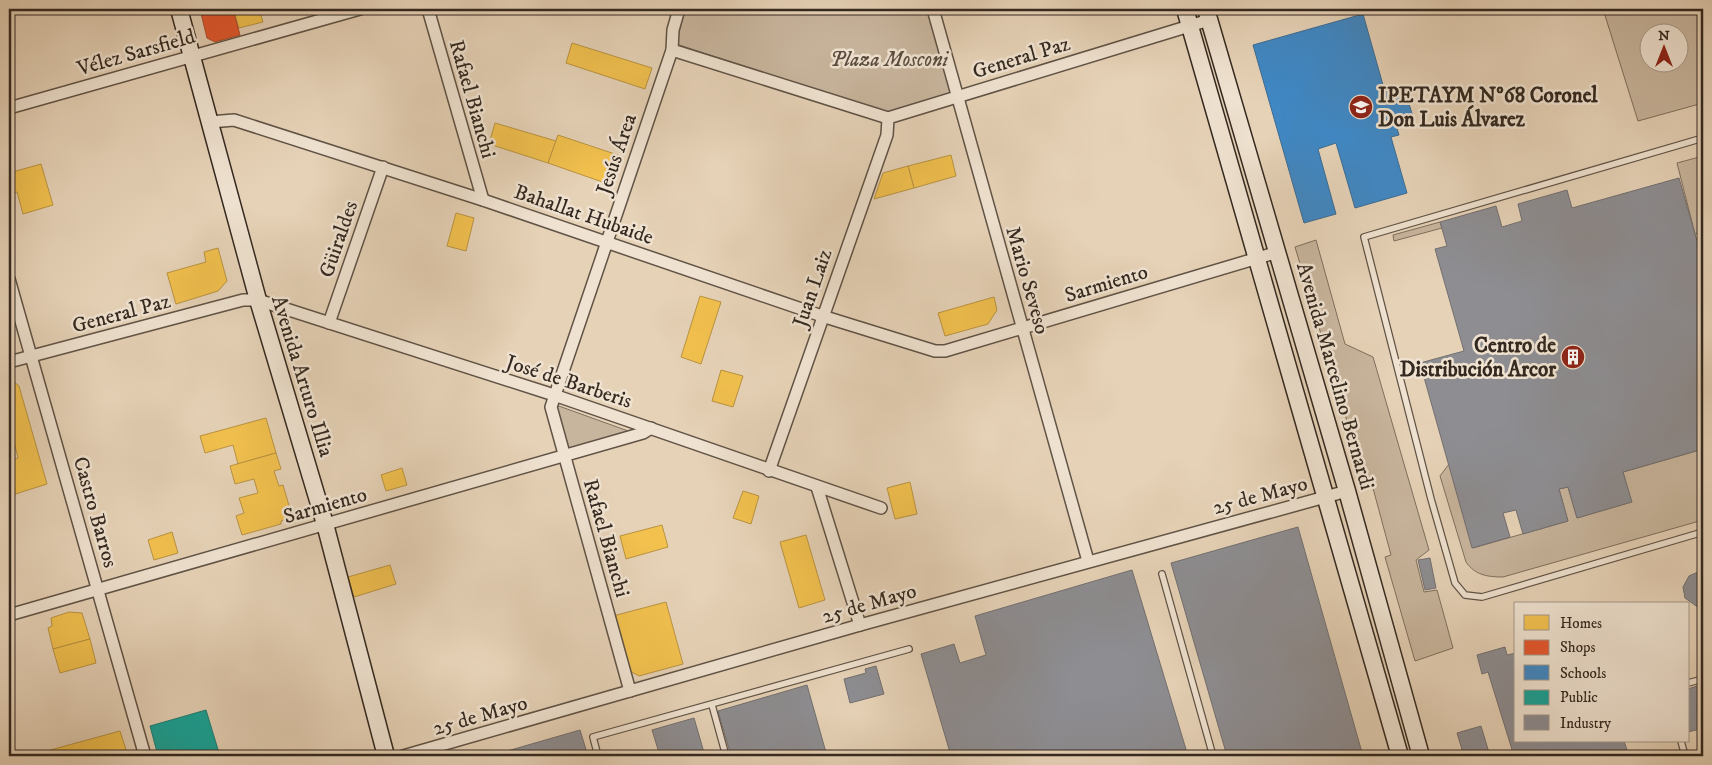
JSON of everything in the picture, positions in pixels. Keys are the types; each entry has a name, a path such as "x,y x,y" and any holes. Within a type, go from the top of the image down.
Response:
{"main road":[{"name":"Avenida Arturo Illia","path":"179,9 210,122 250,300 325,524 386,756"},
{"name":"Avenida Marcelino Bernardi","path":"1185,9 1400,756"},
{"name":"Avenida Marcelino Bernardi","path":"1208,14 1347,491 1421,756"}],"street":[{"name":"Vélez Sarsfield","path":"9,108 360,9"},
{"name":"Rafael Bianchi","path":"428,9 483,200"},
{"name":"Jesús Área","path":"554,395 672,50 679,9"},
{"name":"Mario Seveso","path":"933,9 1021,328 1088,561"},
{"name":"General Paz","path":"888,118 1190,26 1208,14"},
{"path":"672,50 888,118"},
{"name":"Juan Laiz","path":"769,471 887,134 888,118"},
{"name":"Bahallat Hubaide","path":"210,122 234,120 483,200 822,316 922,347 945,351"},
{"name":"Güiraldes","path":"329,323 383,167"},
{"name":"Sarmiento","path":"945,351 1278,252"},
{"name":"Castro Barros","path":"9,279 145,756"},
{"name":"General Paz","path":"9,362 250,300"},
{"name":"José de Barberis","path":"250,300 329,323 554,395 769,471 881,508"},
{"name":"Rafael Bianchi","path":"554,395 552,412 630,690"},
{"name":"Sarmiento","path":"9,615 565,456 643,433 651,428"},
{"path":"817,487 860,625"},
{"name":"25 de Mayo","path":"403,756 860,625 1347,491"}],"lane":[{"path":"1703,138 1364,237 1431,499 1455,583 1465,595 1482,597 1703,532"},
{"path":"1162,574 1213,756"},
{"path":"598,756 593,738 909,648"},
{"path":"1690,682 1703,678"},
{"path":"712,705 726,756"},
{"path":"1681,742 1685,756"}],"green space":[{"name":"Plaza Mosconi","path":"685,9 928,9 952,92 888,113 676,44"},
{"path":"1603,9 1703,9 1703,103 1638,121"},
{"path":"1703,156 1703,231 1695,234 1677,163"},
{"path":"1440,222 1442,228 1394,241 1393,235"},
{"path":"1316,240 1345,344 1373,357 1429,550 1416,560 1424,592 1437,590 1453,648 1415,661 1385,557 1391,555 1370,477 1364,478 1295,247"},
{"path":"556,405 631,432 566,451"},
{"path":"1703,449 1703,520 1503,577 1477,572 1466,562 1440,476 1449,464 1473,548 1568,521 1559,489 1568,487 1577,518 1631,502 1623,472"}],"building: Homes":[{"path":"233,9 259,9 263,22 239,28"},
{"path":"572,43 652,68 645,89 566,63"},
{"path":"495,123 556,141 548,163 489,144"},
{"path":"558,135 621,156 611,185 548,163"},
{"path":"951,155 956,176 914,188 908,166"},
{"path":"41,164 53,205 23,214 17,192 9,194 9,173"},
{"path":"908,166 914,188 874,199 883,173"},
{"path":"456,213 474,218 466,251 447,246"},
{"path":"218,248 227,281 218,291 176,304 167,273 206,262 204,252"},
{"path":"700,296 721,302 701,364 681,357"},
{"path":"994,297 997,310 988,324 945,336 938,313"},
{"path":"721,370 743,376 733,407 712,401"},
{"path":"12,380 19,386 47,484 9,496 9,461 18,458 9,421 11,416 9,408 9,381"},
{"path":"266,418 276,453 238,464 233,445 205,453 200,436"},
{"path":"276,453 281,469 274,471 279,486 283,485 290,509 284,511 286,519 281,521 281,524 242,535 236,516 244,513 239,498 258,493 254,479 235,484 230,466"},
{"path":"402,468 407,485 386,491 381,475"},
{"path":"910,482 917,514 895,519 887,488"},
{"path":"743,491 759,496 751,524 733,518"},
{"path":"662,525 668,547 626,559 620,536"},
{"path":"172,532 178,553 154,560 148,540"},
{"path":"806,535 825,600 799,608 780,542"},
{"path":"390,565 396,584 354,597 348,577"},
{"path":"666,602 683,664 639,676 628,670 613,616"},
{"path":"69,612 82,613 90,639 53,649 48,628 52,626 51,618"},
{"path":"90,639 96,663 60,673 53,649"},
{"path":"120,731 128,756 45,756 43,752"}],"building: Shops":[{"path":"200,9 233,9 240,35 215,42 207,38"}],"building: Schools":[{"path":"1363,14 1385,92 1404,87 1413,117 1395,122 1399,135 1391,137 1407,193 1355,208 1336,143 1318,149 1336,214 1304,223 1253,45"}],"building: Public":[{"path":"206,710 220,756 158,756 150,726"}],"building: Industry":[{"name":"Centro de Distribución Arcor","path":"1679,178 1703,262 1703,449 1623,472 1632,502 1577,518 1568,487 1559,489 1568,521 1523,534 1516,510 1503,513 1510,537 1472,548 1420,363 1464,351 1435,249 1447,246 1440,222 1496,206 1502,227 1522,221 1518,204 1567,190 1572,208"},
{"path":"1298,527 1363,756 1227,756 1171,563"},
{"path":"1430,558 1436,588 1425,590 1418,560"},
{"path":"1132,570 1188,756 951,756 921,654 954,644 960,663 986,655 975,616"},
{"path":"1703,571 1703,608 1699,608 1685,598 1683,587 1689,576"},
{"path":"1505,647 1507,655 1514,653 1514,742 1624,742 1629,756 1514,756 1488,672 1482,674 1477,655"},
{"path":"876,666 884,694 850,703 844,679 866,673 865,669"},
{"path":"1703,684 1703,741 1700,729 1690,732 1690,688"},
{"path":"807,685 827,756 731,756 718,711"},
{"path":"694,718 705,756 660,756 652,730"},
{"path":"1481,726 1490,756 1464,756 1457,733"},
{"path":"580,730 588,756 490,756"}],"place":[{"name":"IPETAYM Nº68 Coronel Don Luis Álvarez","path":"1361,107"},
{"name":"Centro de Distribución Arcor","path":"1573,357"}]}
